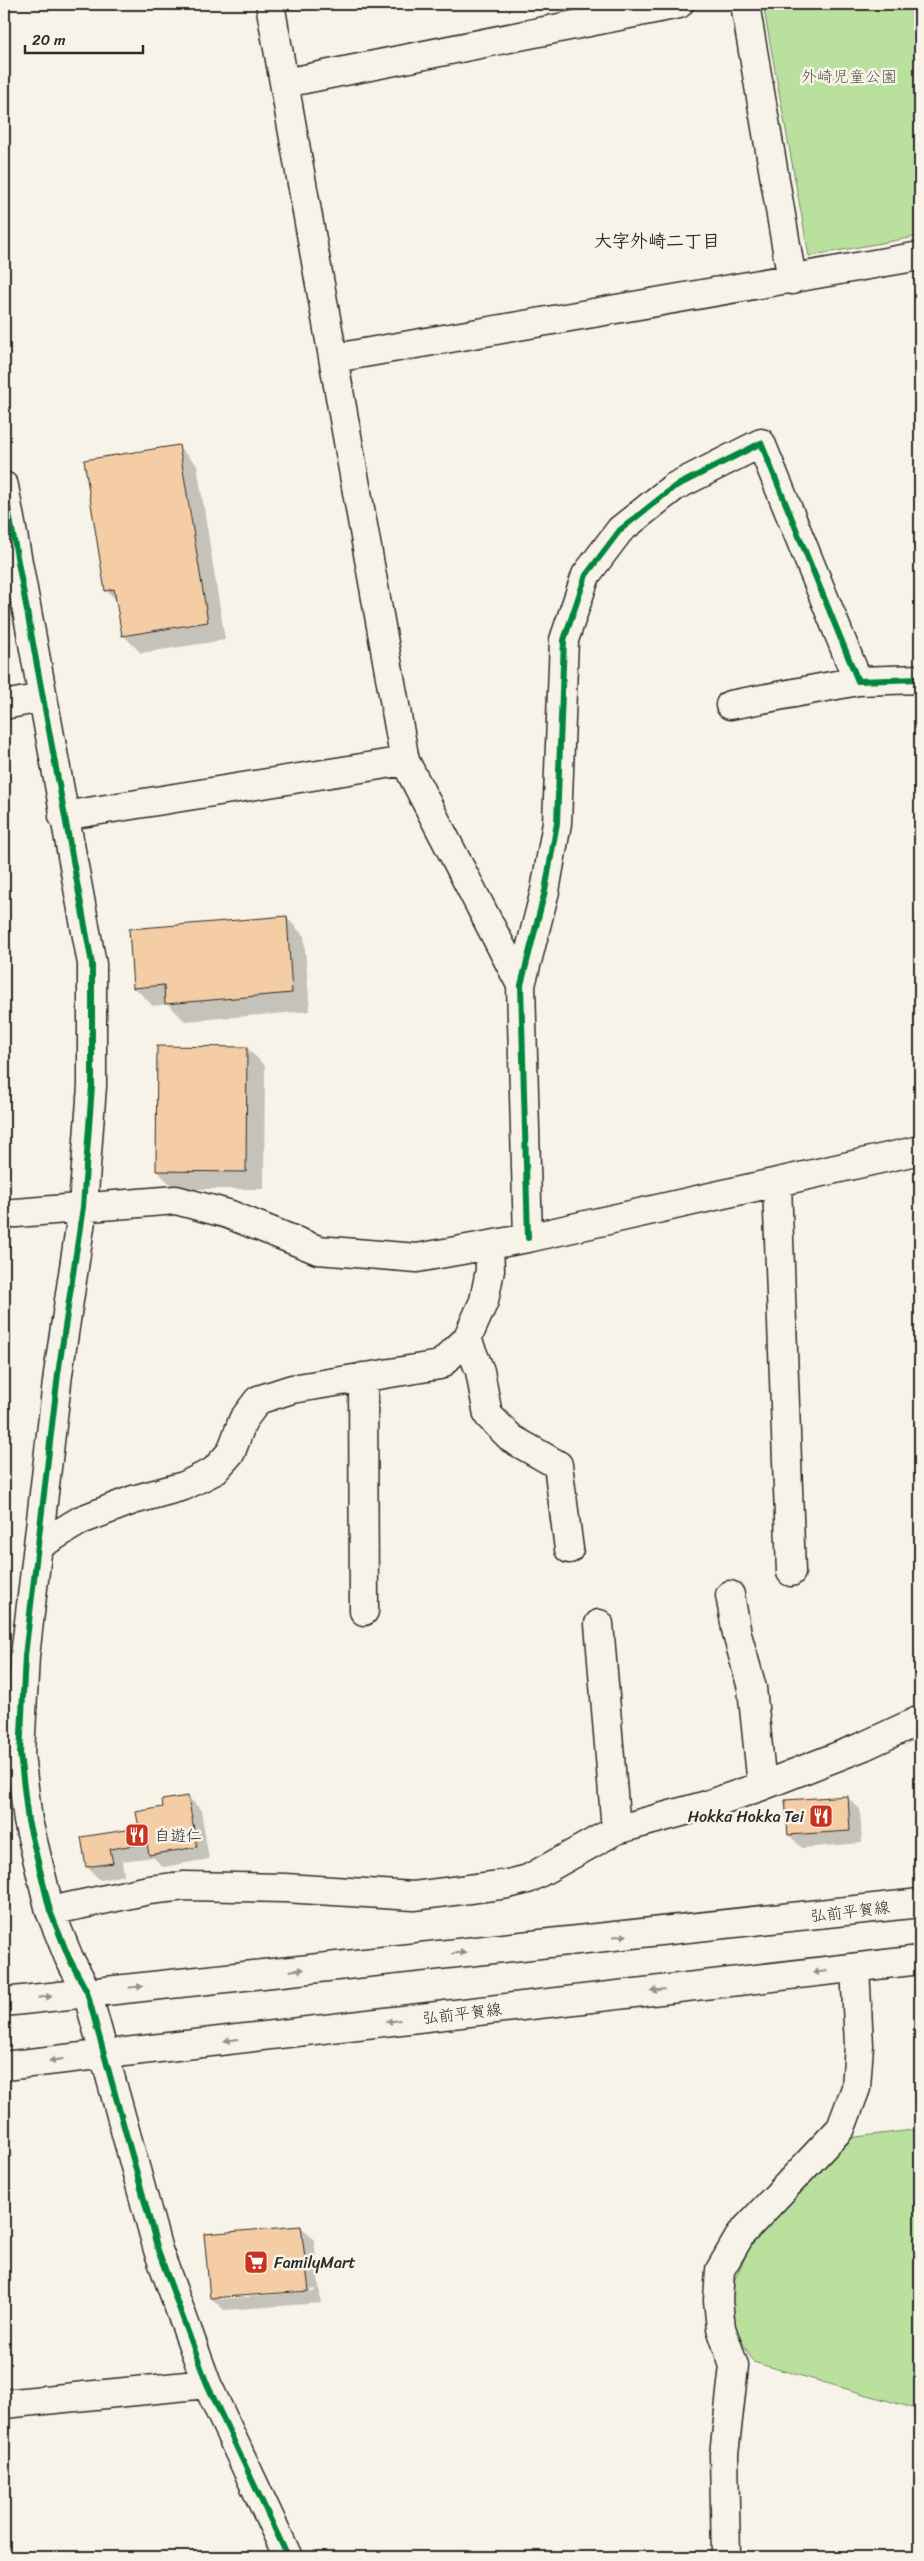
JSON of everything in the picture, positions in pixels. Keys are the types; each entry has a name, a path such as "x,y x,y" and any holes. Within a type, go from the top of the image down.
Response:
{"street":[{"path":"270,4 335,358 405,760 521,986"},
{"path":"285,83 680,4"},
{"path":"745,4 792,280"},
{"path":"335,358 792,280 920,256"},
{"path":"528,1238 521,986 545,891 557,823 564,640 586,575 620,530 674,487 761,443 858,681"},
{"path":"4,486 63,816 92,964 92,1086 83,1207 58,1374 38,1546 15,1656 20,1754 28,1821 50,1911 69,1958 87,1992 158,2250 207,2384 288,2557"},
{"path":"730,705 858,681 920,679"},
{"path":"4,705 42,698"},
{"path":"63,816 405,760"},
{"path":"4,1214 176,1200 228,1214 318,1250 417,1258 528,1238 777,1184 920,1150"},
{"path":"777,1184 791,1572"},
{"path":"38,1546 81,1520 133,1500 184,1486 214,1471 231,1452 243,1420 258,1400 292,1389 440,1365 467,1339 484,1301 490,1270 489,1245"},
{"path":"467,1339 480,1371 488,1415 512,1439 558,1465 569,1549"},
{"path":"363,1377 364,1611"},
{"path":"730,1595 736,1634 752,1688 762,1786"},
{"path":"600,1624 616,1830"},
{"path":"50,1911 140,1892 185,1886 285,1888 414,1896 460,1892 528,1879 616,1830 707,1805 762,1786 864,1746 920,1720"},
{"name":"弘前平賀線","path":"4,2002 920,1903"},
{"name":"弘前平賀線","path":"4,2066 920,1960"},
{"path":"726,2557 724,2455 734,2366 721,2328 718,2300 720,2270 741,2234 841,2128 856,2088 859,2045 855,1968"},
{"path":"4,2404 207,2384"}],"green space":[{"name":"外崎児童公園","path":"763,4 920,4 920,236 809,256"},
{"path":"920,2129 920,2410 753,2362 729,2317 729,2292 754,2238 848,2138"}],"building":[{"path":"179,445 208,622 122,636 114,589 105,591 84,460"},
{"path":"287,916 292,993 165,1004 164,985 133,988 129,929"},
{"path":"157,1046 247,1047 246,1172 156,1171"},
{"path":"188,1796 197,1847 149,1855 147,1843 110,1849 113,1863 86,1867 81,1837 139,1828 136,1812 163,1807 162,1800"},
{"path":"848,1796 850,1831 788,1835 785,1800"},
{"name":"FamilyMart","path":"301,2226 309,2291 210,2298 204,2234"}],"cycle path":[{"path":"528,1238 521,985 545,891 557,823 564,640 586,575 620,530 674,487 761,443 858,681 920,679"},
{"path":"4,486 92,964 92,1086 83,1207 58,1374 25,1656 20,1754 28,1821 50,1911 69,1958 87,1992 158,2250 207,2384 288,2557"}],"place":[{"name":"Hokka Hokka Tei","path":"821,1816"},
{"name":"自遊仁","path":"137,1835"},
{"name":"FamilyMart","path":"256,2262"}],"district":[{"name":"大字外崎二丁目","path":"657,241"}]}
